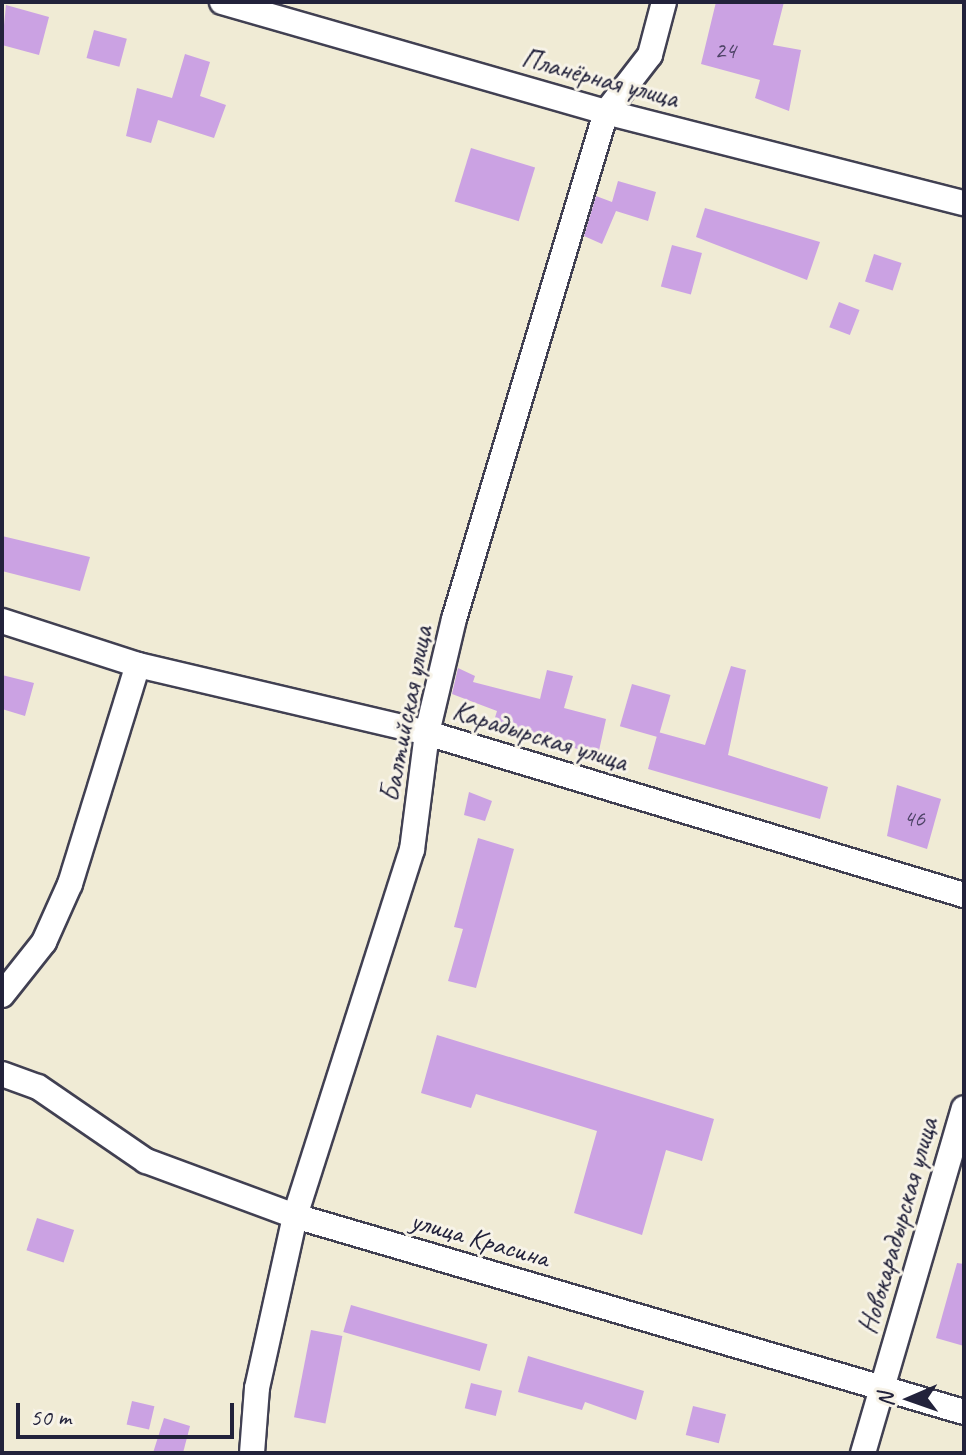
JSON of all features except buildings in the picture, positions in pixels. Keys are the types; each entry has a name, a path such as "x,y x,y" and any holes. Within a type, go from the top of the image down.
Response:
{"street":[{"name":"Планёрная улица","path":"222,2 606,112 964,203"},
{"name":"Балтийская улица","path":"252,1453 257,1388 295,1216 412,850 427,733 454,619 606,112 650,55 664,2"},
{"name":"Карадырская улица","path":"2,621 138,665 427,733 964,895"},
{"path":"2,995 44,942 70,884 138,665"},
{"name":"улица Красина","path":"2,1074 38,1087 146,1161 295,1216 964,1412"},
{"name":"Новокарадырская улица","path":"863,1453 964,1108"}]}
